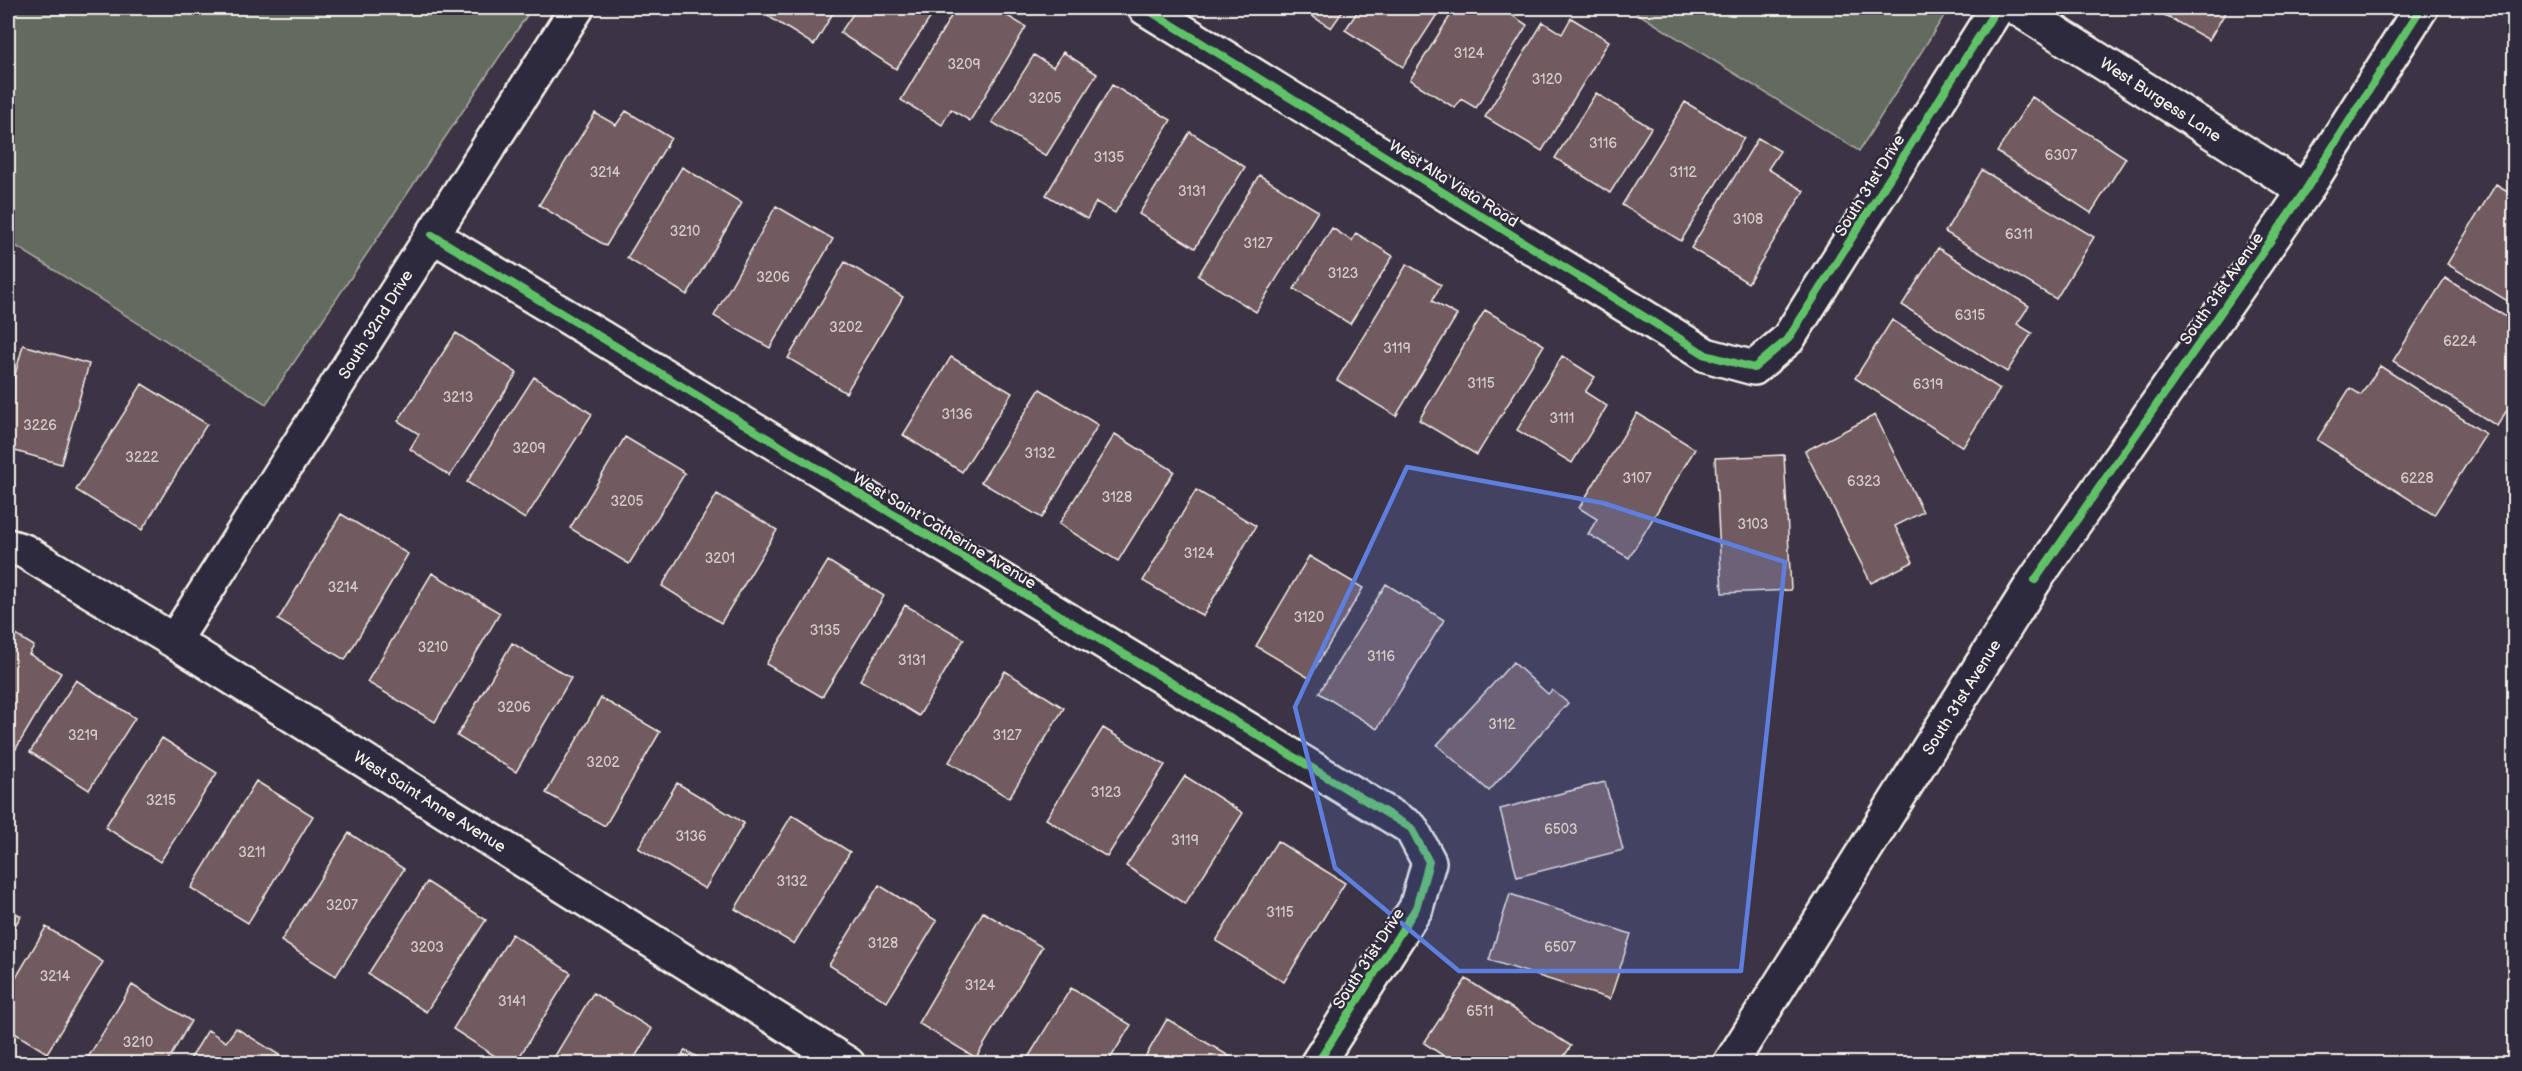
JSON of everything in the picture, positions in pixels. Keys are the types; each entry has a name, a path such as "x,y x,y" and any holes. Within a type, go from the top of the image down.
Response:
{"street":[{"name":"South 32nd Drive","path":"174,641 577,8"},
{"name":"West Alta Vista Road","path":"1145,8 1706,355 1754,368"},
{"name":"South 31st Drive","path":"1754,368 1788,339 1997,8"},
{"name":"West Burgess Lane","path":"2017,8 2305,191"},
{"name":"South 31st Avenue","path":"1730,1064 2035,579 2305,191 2421,8"},
{"name":"West Saint Catherine Avenue","path":"432,235 1411,828 1429,862"},
{"name":"West Saint Anne Avenue","path":"8,546 24,551 174,641 848,1064"},
{"name":"South 31st Drive","path":"1317,1064 1416,908 1429,862"}],"highlighted area":[{"path":"1407,467 1603,503 1785,562 1741,971 1459,971 1335,868 1295,707"}],"shaded area":[{"path":"8,8 532,8 266,404 8,241"},
{"path":"1629,8 1949,8 1859,151"}],"building":[{"path":"755,8 836,8 814,45"},
{"path":"857,8 937,8 896,69 840,33"},
{"path":"956,8 994,8 1026,27 970,121 951,109 942,125 901,100"},
{"path":"1299,8 1345,8 1331,28"},
{"path":"1360,8 1441,8 1403,67 1345,30"},
{"path":"1455,8 1514,8 1510,14 1527,25 1476,108 1461,99 1455,108 1410,80"},
{"path":"2152,8 2228,8 2209,40"},
{"path":"1571,18 1609,41 1542,151 1485,117 1543,22 1562,34"},
{"path":"1063,52 1097,74 1046,156 992,122 1034,55 1053,67"},
{"path":"1112,85 1171,120 1115,213 1096,202 1087,219 1046,195"},
{"path":"1596,93 1651,128 1610,193 1555,158"},
{"path":"2032,97 2126,158 2091,213 1997,152"},
{"path":"1685,102 1744,138 1681,241 1622,205"},
{"path":"626,111 671,138 606,246 539,205 595,113 616,125"},
{"path":"1190,132 1245,167 1195,248 1139,214"},
{"path":"1758,138 1780,151 1768,169 1804,191 1748,283 1691,248"},
{"path":"682,167 742,203 687,295 627,258"},
{"path":"1982,170 2094,237 2056,299 1945,232"},
{"path":"1259,175 1318,211 1256,312 1198,276"},
{"path":"2496,184 2514,195 2514,305 2447,264"},
{"path":"776,206 833,239 770,348 714,316"},
{"path":"1332,228 1352,241 1356,233 1393,256 1350,324 1294,289"},
{"path":"1938,248 2029,306 2017,324 2032,333 2007,372 1902,305"},
{"path":"845,262 903,297 846,393 788,358"},
{"path":"1407,264 1441,285 1432,301 1457,315 1396,416 1337,380"},
{"path":"2445,278 2514,322 2514,399 2497,426 2393,361"},
{"path":"1485,310 1544,345 1477,455 1419,420"},
{"path":"1892,320 2000,389 1963,447 1855,378"},
{"path":"456,333 517,373 450,476 410,449 419,434 398,421"},
{"path":"23,345 89,364 61,464 8,449 8,401"},
{"path":"1562,356 1595,377 1585,392 1607,406 1572,463 1517,430"},
{"path":"951,357 1012,393 962,472 903,435"},
{"path":"2380,366 2486,434 2434,515 2317,440 2350,388 2361,395"},
{"path":"534,377 592,414 525,519 467,482"},
{"path":"142,384 207,424 142,530 76,490"},
{"path":"1040,389 1098,425 1042,518 981,482"},
{"path":"1637,413 1695,449 1629,558 1588,534 1597,519 1579,508"},
{"path":"1875,415 1923,512 1895,526 1913,562 1871,583 1805,451"},
{"path":"1115,434 1174,471 1118,561 1059,524"},
{"path":"625,437 685,473 629,564 570,528"},
{"path":"1784,455 1791,590 1722,593 1715,458"},
{"path":"1196,490 1256,526 1203,616 1143,581"},
{"path":"717,494 777,530 721,623 662,586"},
{"path":"341,514 408,554 345,660 278,620"},
{"path":"1309,556 1363,588 1309,678 1256,646"},
{"path":"828,561 884,596 822,697 766,664"},
{"path":"432,573 500,613 435,722 367,682"},
{"path":"1386,584 1444,620 1377,729 1319,693"},
{"path":"905,605 964,639 919,716 860,680"},
{"path":"8,630 34,646 29,654 61,673 8,762"},
{"path":"512,643 571,678 516,772 457,736"},
{"path":"1513,662 1548,694 1552,690 1568,703 1489,791 1437,745"},
{"path":"1005,671 1064,708 1009,798 949,762"},
{"path":"76,680 135,718 89,790 30,752"},
{"path":"601,698 660,732 605,826 546,793"},
{"path":"1103,728 1165,765 1107,857 1046,819"},
{"path":"162,738 217,773 160,862 105,827"},
{"path":"1185,776 1243,813 1185,904 1126,866"},
{"path":"256,781 313,816 248,923 191,888"},
{"path":"1605,782 1623,850 1517,877 1500,809"},
{"path":"677,783 744,823 705,889 638,848"},
{"path":"792,815 850,852 794,944 735,909"},
{"path":"349,833 404,869 336,976 281,941"},
{"path":"1277,841 1345,883 1284,982 1216,941"},
{"path":"427,882 486,920 426,1012 368,974"},
{"path":"879,885 937,921 887,1002 829,965"},
{"path":"1510,894 1631,934 1610,999 1489,960"},
{"path":"8,908 21,916 8,937"},
{"path":"983,912 1042,947 976,1058 918,1023"},
{"path":"46,927 103,962 47,1053 8,1029 8,991"},
{"path":"512,934 571,973 515,1064 507,1064 453,1029"},
{"path":"1466,979 1571,1046 1559,1064 1456,1064 1424,1043"},
{"path":"132,985 191,1021 166,1064 84,1064"},
{"path":"1071,988 1131,1025 1107,1064 1024,1064"},
{"path":"593,993 652,1029 631,1064 550,1064"},
{"path":"1167,1019 1234,1059 1231,1064 1141,1064"},
{"path":"236,1028 284,1058 280,1064 187,1064 208,1030 226,1042"},
{"path":"685,1050 709,1064 677,1064"}],"cycle path":[{"path":"1145,8 1706,355 1754,368 1788,339 1997,8"},
{"path":"2035,580 2305,191 2421,8"},
{"path":"432,235 1411,828 1429,862 1416,908 1317,1064"}]}
